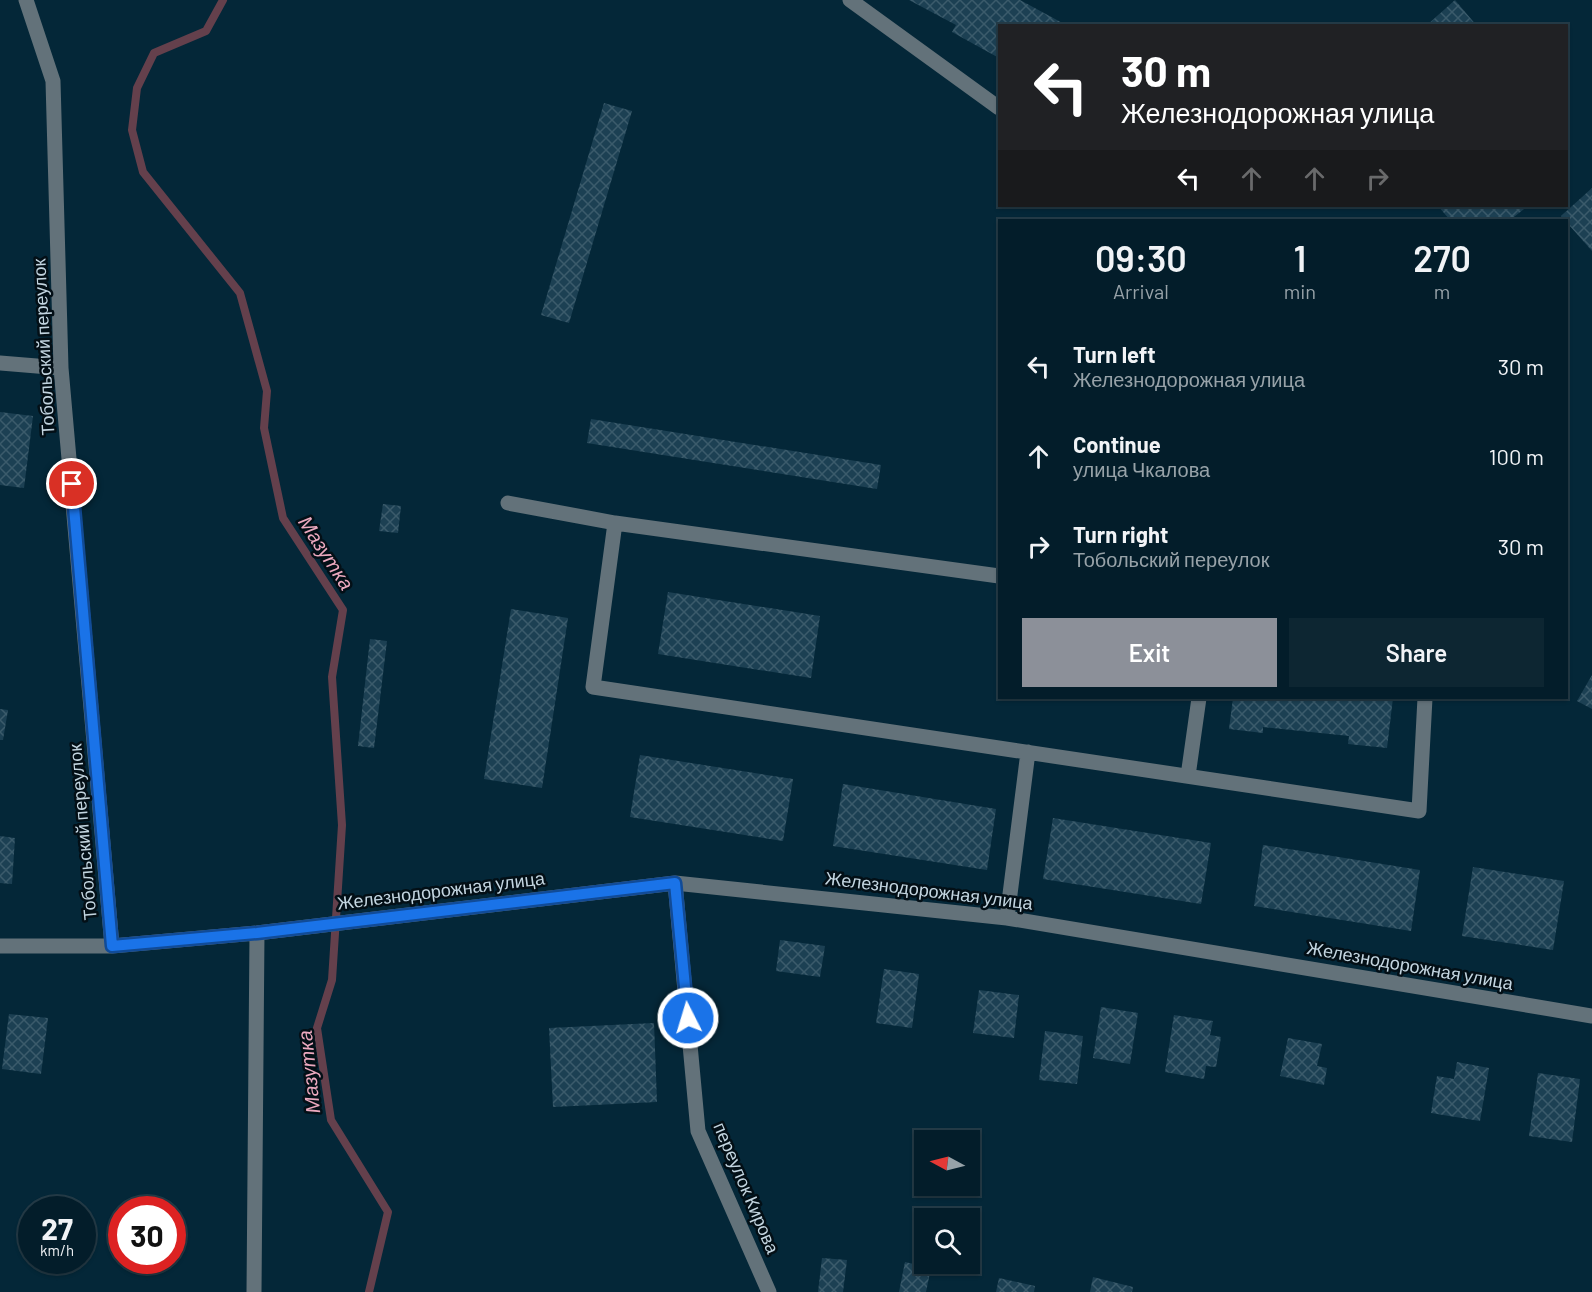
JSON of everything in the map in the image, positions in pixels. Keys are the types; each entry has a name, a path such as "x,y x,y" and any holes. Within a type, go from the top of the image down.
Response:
{"street":[{"name":"Тобольский переулок","path":"26,0 53,81 61,368 112,946"},
{"path":"850,0 998,107"},
{"path":"0,363 61,368"},
{"path":"508,503 615,522 998,576"},
{"path":"615,522 593,687 1419,811 1425,699"},
{"path":"1188,776 1199,699"},
{"path":"1007,918 1028,752"},
{"name":"Железнодорожная улица","path":"0,946 112,946 257,933 675,883 1007,918 1592,1016"},
{"name":"переулок Кирова","path":"675,883 698,1131 770,1292"},
{"path":"254,1292 257,933"}],"building":[{"path":"909,0 1020,0 1064,24 998,24 998,57 952,32 956,25"},
{"path":"1455,0 1475,24 1428,24"},
{"path":"604,103 632,111 569,323 541,315"},
{"path":"1592,188 1592,251 1568,224 1568,219 1561,216"},
{"path":"1439,207 1527,207 1511,219 1449,219"},
{"path":"0,412 33,416 24,488 0,485"},
{"path":"591,419 881,465 877,489 587,443"},
{"path":"383,504 401,506 398,533 379,531"},
{"path":"668,592 820,616 811,678 658,654"},
{"path":"511,609 568,618 542,788 484,779"},
{"path":"370,639 387,641 374,748 358,746"},
{"path":"1592,675 1592,709 1577,701"},
{"path":"1233,699 1393,699 1387,748 1348,744 1349,736 1263,727 1263,733 1229,729"},
{"path":"0,709 8,710 3,740 0,740"},
{"path":"640,755 793,779 783,841 630,817"},
{"path":"843,784 996,809 987,870 833,846"},
{"path":"1053,818 1211,843 1201,904 1043,879"},
{"path":"0,836 15,838 12,884 0,883"},
{"path":"1263,845 1420,870 1411,931 1254,906"},
{"path":"1473,867 1564,881 1553,950 1462,936"},
{"path":"780,940 825,946 820,977 776,971"},
{"path":"884,969 919,974 912,1028 876,1023"},
{"path":"979,990 1019,995 1014,1038 973,1033"},
{"path":"1101,1007 1138,1013 1130,1064 1093,1058"},
{"path":"9,1014 48,1018 41,1074 2,1069"},
{"path":"1174,1015 1213,1021 1210,1035 1221,1037 1216,1067 1206,1066 1204,1079 1165,1072"},
{"path":"654,1023 657,1102 553,1107 549,1028"},
{"path":"1045,1031 1083,1036 1077,1084 1039,1080"},
{"path":"1288,1038 1322,1044 1317,1066 1327,1068 1324,1085 1280,1076"},
{"path":"1457,1062 1489,1068 1480,1121 1431,1113 1437,1076 1454,1079"},
{"path":"1538,1073 1580,1079 1572,1142 1529,1136"},
{"path":"822,1258 847,1260 843,1292 818,1292"},
{"path":"905,1262 914,1264 914,1274 930,1274 926,1292 899,1292"},
{"path":"1093,1277 1133,1287 1132,1292 1090,1292"},
{"path":"999,1278 1035,1286 1034,1292 996,1292"}],"waterway":[{"name":"Мазутка","path":"223,0 206,31 154,53 137,88 132,130 143,172 240,293 267,391 264,428 283,518 343,610 332,677 342,825 332,980 317,1028 331,1120 388,1212 369,1292"}],"route":[{"path":"72,484 112,946 257,933 675,883 688,1018"}]}
